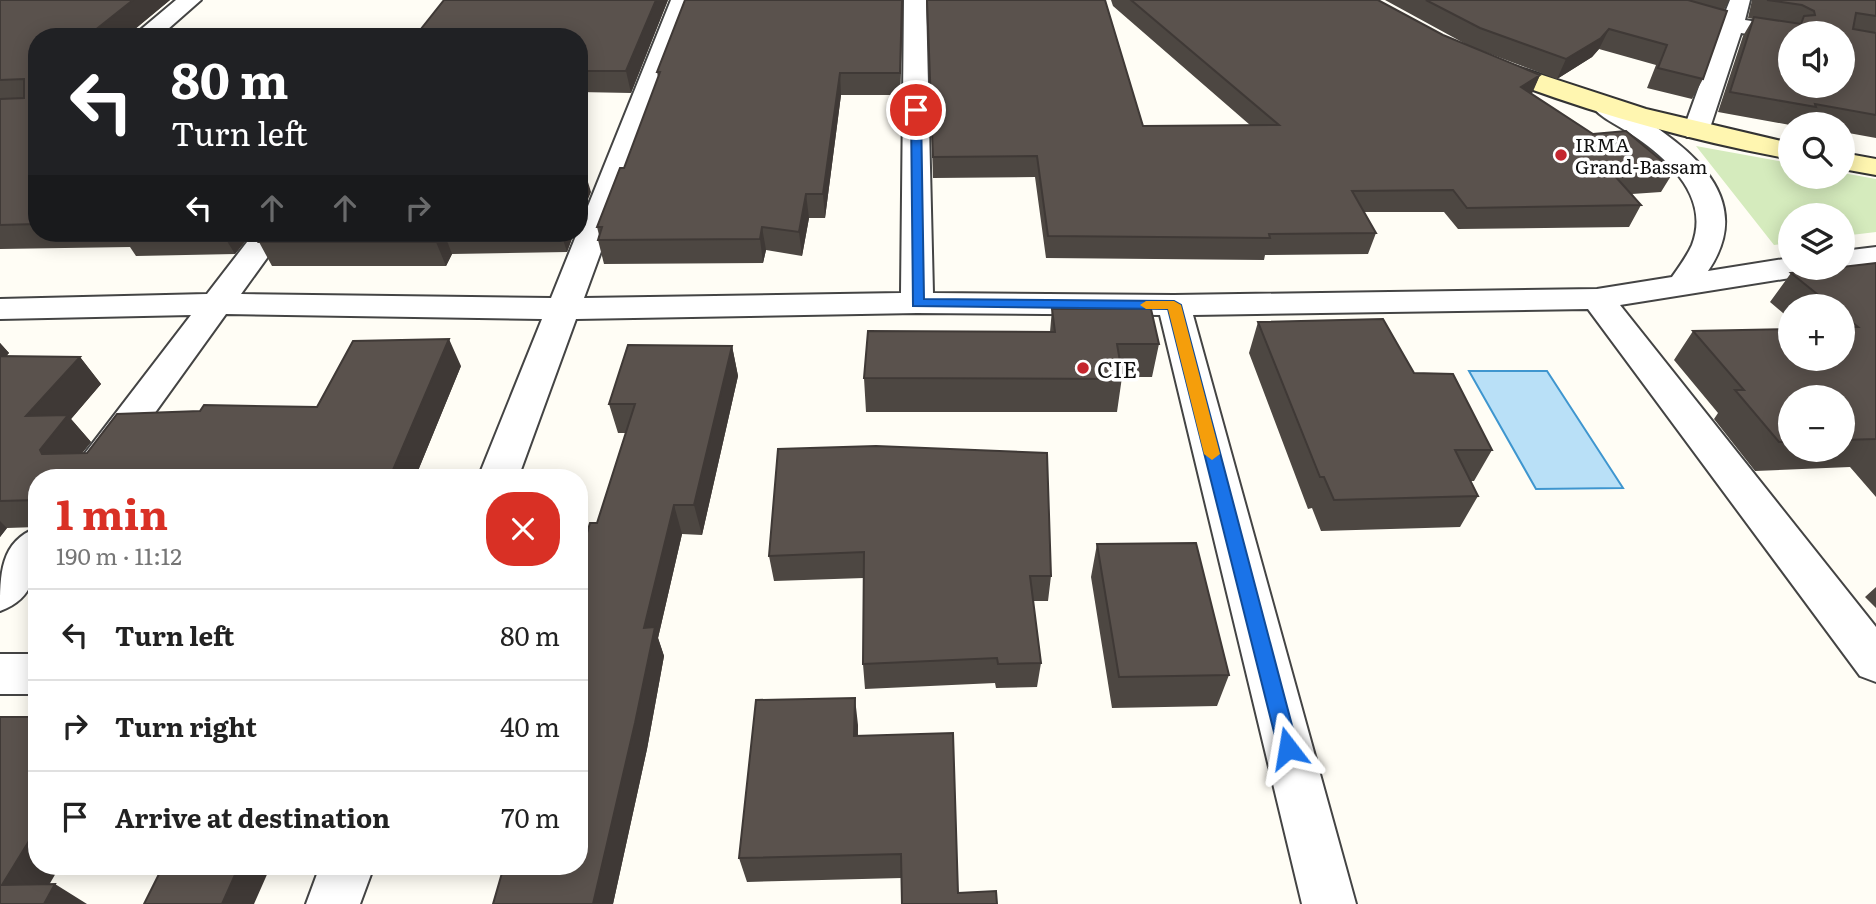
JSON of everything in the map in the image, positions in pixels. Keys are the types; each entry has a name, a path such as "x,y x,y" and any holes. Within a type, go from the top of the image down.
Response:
{"street":[{"path":"155,28 190,0"},
{"path":"501,469 682,0"},
{"path":"915,0 917,303"},
{"path":"1645,0 1731,24 1778,32"},
{"path":"1696,131 1741,0"},
{"path":"1461,53 1509,74 1604,105 1696,131 1778,148"},
{"path":"1604,105 1671,149 1695,172 1708,208 1710,237 1684,283"},
{"path":"1855,164 1876,167"},
{"path":"93,469 263,242"},
{"path":"1855,259 1876,256"},
{"path":"0,309 214,304 563,309 917,303 1174,305 1597,299 1778,270"},
{"path":"1597,299 1876,663"},
{"path":"1174,305 1329,904"},
{"path":"0,593 28,556"},
{"path":"0,674 28,674"},
{"path":"333,904 344,875"}],"green space":[{"path":"1696,146 1778,161 1778,189 1855,189 1855,175 1876,179 1876,232 1855,235 1855,203 1778,203 1778,244 1774,245"}],"water":[{"path":"1469,371 1547,371 1623,488 1536,489"}],"building":[{"path":"0,0 133,0 98,28 28,28 28,224 0,225 0,99 24,98 24,79 0,80"},
{"path":"444,0 656,0 626,71 588,71 588,28 422,28"},
{"path":"685,0 902,0 900,73 840,73 823,194 806,194 799,232 762,227 760,239 598,240 602,227 597,227 620,168 624,168"},
{"path":"927,0 1105,0 1143,126 1279,125 1131,0 1378,0 1443,35 1540,75 1521,87 1593,134 1626,131 1674,171 1614,175 1641,205 1467,208 1453,190 1352,191 1376,233 1269,234 1270,238 1048,236 1037,156 933,157"},
{"path":"1426,0 1688,0 1727,11 1703,79 1658,68 1667,45 1609,29 1601,38 1566,59 1480,28"},
{"path":"1767,0 1876,0 1876,16 1856,13 1854,21 1802,21 1804,16 1815,15 1814,11 1802,5"},
{"path":"1754,17 1781,21 1778,21 1778,98 1855,98 1855,29 1876,33 1876,115 1730,92"},
{"path":"1876,263 1876,439 1855,440 1855,385 1778,385 1778,441 1735,390 1744,390 1693,331 1778,329 1778,371 1855,371 1855,327 1858,327 1855,325 1855,294 1817,294 1800,280 1855,280 1855,265"},
{"path":"1052,309 1151,309 1159,344 1117,344 1123,379 864,378 868,331 1055,332"},
{"path":"1383,319 1414,373 1453,374 1492,450 1455,450 1478,496 1334,500 1324,477 1320,477 1258,322"},
{"path":"449,339 393,469 28,469 28,500 0,501 0,356 80,357 26,416 68,415 40,450 42,454 87,453 117,414 200,411 204,405 317,407 353,341"},
{"path":"628,345 732,346 694,505 674,505 644,628 655,627 593,904 493,904 501,875 588,875 588,530 590,523 597,523 635,404 609,404"},
{"path":"876,446 1047,453 1051,576 1030,576 1041,663 998,664 997,658 863,664 864,552 769,556 778,449"},
{"path":"1196,543 1229,675 1119,677 1097,544"},
{"path":"855,698 854,736 953,733 958,893 996,891 997,904 902,904 901,854 739,858 756,700"},
{"path":"0,717 28,717 28,843 2,885 55,884 44,904 0,904"},
{"path":"158,875 235,875 222,904 144,904"}],"slow traffic":[{"path":"1146,305 1174,305 1212,454"}],"place":[{"name":"IRMA Grand-Bassam","path":"1561,155"},
{"name":"CIE","path":"1083,368"}],"route":[{"path":"916,110 917,303 1174,305 1288,748"}]}
